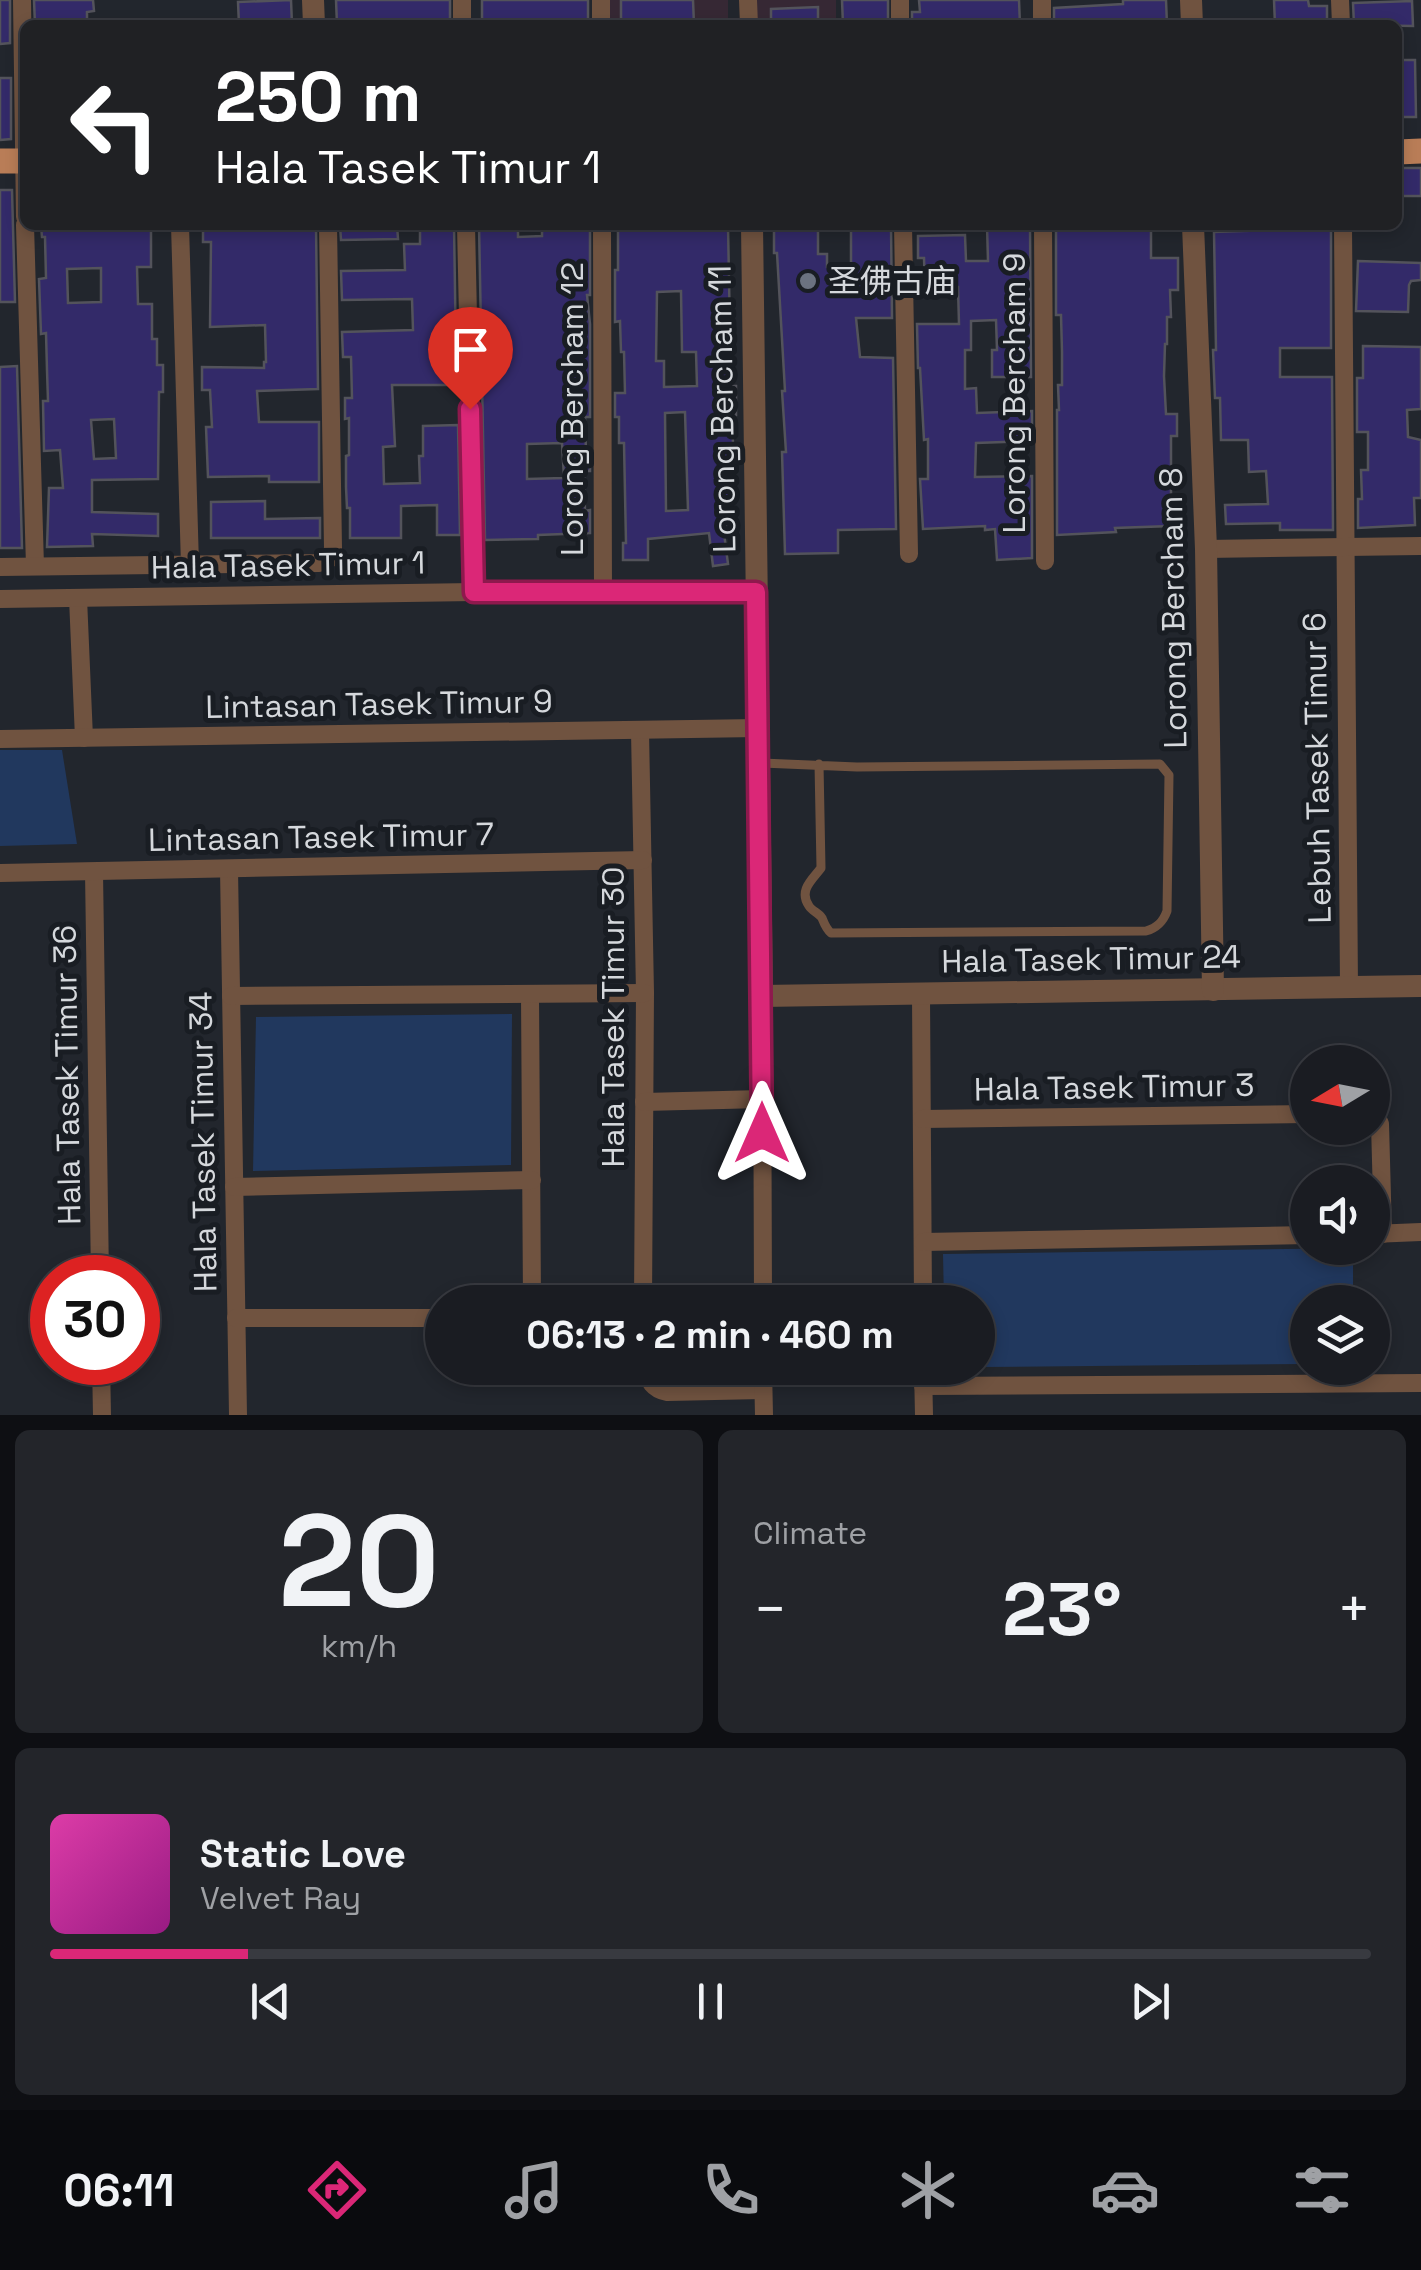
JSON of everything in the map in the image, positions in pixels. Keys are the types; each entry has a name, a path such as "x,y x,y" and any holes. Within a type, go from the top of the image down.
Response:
{"street":[{"path":"16,166 20,55"},
{"path":"25,230 35,566"},
{"path":"180,230 190,565"},
{"path":"0,567 326,562 332,554 328,230"},
{"path":"466,230 474,592"},
{"name":"Lorong Bercham 12","path":"602,230 603,593"},
{"name":"Lorong Bercham 11","path":"752,230 762,996"},
{"path":"903,230 908,554"},
{"name":"Lorong Bercham 9","path":"1042,230 1045,562"},
{"name":"Lorong Bercham 8","path":"1193,230 1206,549 1213,990"},
{"name":"Lebuh Tasek Timur 6","path":"1343,230 1350,988"},
{"path":"1206,549 1421,546"},
{"name":"Hala Tasek Timur 1","path":"0,599 756,592"},
{"path":"78,598 84,738"},
{"name":"Lintasan Tasek Timur 9","path":"0,739 758,728"},
{"name":"Hala Tasek Timur 30","path":"640,730 645,993 643,1285"},
{"name":"Lintasan Tasek Timur 7","path":"0,874 642,860"},
{"name":"Hala Tasek Timur 34","path":"229,869 238,1415"},
{"name":"Hala Tasek Timur 36","path":"94,872 100,1255"},
{"name":"Hala Tasek Timur 24","path":"762,996 1421,986"},
{"path":"231,996 645,993"},
{"path":"530,994 532,1285"},
{"path":"921,994 923,1285"},
{"path":"762,996 763,1285"},
{"path":"644,1102 762,1099"},
{"name":"Hala Tasek Timur 3","path":"922,1119 1290,1114"},
{"path":"234,1187 532,1180"},
{"path":"1390,1233 1421,1232"},
{"path":"923,1242 1290,1235"},
{"path":"236,1318 425,1318"},
{"path":"995,1378 1421,1382"},
{"path":"101,1385 102,1415"},
{"path":"653,1385 667,1392 763,1390"},
{"path":"763,1385 764,1415"},
{"path":"923,1385 924,1415"}],"lane":[{"path":"758,762 819,764 857,767 1160,764 1169,775 1164,919 1146,931 830,933 807,903 805,891 821,868 819,764"}],"shaded area":[{"path":"606,0 728,0 728,20 606,20"},
{"path":"747,0 836,0 836,20 748,20"},
{"path":"0,750 62,750 77,844 0,846"},
{"path":"512,1014 511,1165 253,1171 256,1017"},
{"path":"1290,1249 1290,1265 1353,1265 1353,1285 1290,1285 1290,1364 995,1367 995,1285 944,1285 943,1254"}],"building":[{"path":"0,0 10,0 10,43 0,44"},
{"path":"34,0 93,0 94,11 87,12 87,20 35,20"},
{"path":"291,0 292,20 239,20 238,2"},
{"path":"336,0 450,0 450,20 337,20"},
{"path":"482,0 588,0 588,20 482,20"},
{"path":"621,0 693,0 694,20 621,20"},
{"path":"842,0 888,0 888,20 843,20"},
{"path":"919,0 1019,0 1020,20 912,20 912,12 920,12"},
{"path":"1123,0 1166,0 1167,20 1054,20 1054,8 1123,4"},
{"path":"1274,0 1308,0 1309,6 1327,6 1327,20 1275,20"},
{"path":"1412,1 1413,26 1402,26 1402,20 1354,20 1353,3"},
{"path":"818,7 818,20 771,20 771,9"},
{"path":"1402,60 1415,60 1416,117 1402,117"},
{"path":"0,78 11,78 11,139 0,140"},
{"path":"1402,168 1421,168 1421,196 1402,196"},
{"path":"0,190 12,190 15,302 0,302"},
{"path":"41,230 151,230 151,267 137,267 138,304 152,304 152,339 157,339 157,365 163,365 158,479 92,480 92,512 158,514 158,536 92,534 93,546 47,547 49,488 63,488 60,450 44,451 43,401 48,401 46,333 41,334 39,279 46,278","holes":["101,268 101,302 68,303 67,269","114,419 116,458 94,459 91,420"]},
{"path":"203,230 316,230 318,389 257,391 259,422 319,422 319,482 269,482 269,476 208,477 206,427 212,427 210,390 202,390 202,367 264,368 266,362 265,325 210,327 211,242 203,242"},
{"path":"340,230 397,230 398,239 341,240"},
{"path":"420,230 454,230 456,355 452,385 392,385 395,446 383,447 384,484 420,483 423,426 458,425 460,535 437,535 437,505 401,506 401,538 350,538 346,487 349,418 345,419 345,398 352,398 351,357 343,357 342,332 413,330 412,299 342,300 341,271 405,270 404,244 420,244"},
{"path":"479,230 518,230 518,237 542,236 542,230 590,230 587,295 590,417 585,417 590,471 584,471 590,533 538,535 538,539 485,540","holes":["562,443 564,478 527,479 527,444"]},
{"path":"618,230 728,230 731,386 736,386 736,415 732,415 735,501 724,502 728,564 713,566 709,533 648,539 648,560 623,560 624,443 619,443 615,393 625,393 624,352 620,321 615,322","holes":["681,291 682,352 696,352 697,386 664,387 664,361 656,361 657,292","685,412 688,510 666,511 665,413"]},
{"path":"774,230 818,230 818,254 827,254 827,267 851,266 851,230 891,230 892,318 856,318 860,357 893,358 896,529 838,530 838,553 785,554 785,391"},
{"path":"987,230 1030,230 1031,377 992,377 992,350 997,350 996,320 971,321 971,350 965,350 965,389 976,388 977,413 1032,411 1032,441 976,443 975,477 1032,476 1032,558 997,560 995,529 985,530 985,526 923,529 920,479 928,479 928,439 924,440 917,324 959,324 958,287 925,288 924,258 918,258 918,236 965,235 966,261 988,261"},
{"path":"1056,230 1151,230 1151,258 1178,258 1178,290 1170,290 1164,376 1166,414 1177,414 1177,436 1171,436 1171,526 1057,535 1057,410 1062,352 1061,315 1056,315"},
{"path":"1331,230 1331,348 1280,348 1280,377 1332,377 1333,530 1280,530 1280,523 1226,524 1225,505 1268,504 1266,471 1249,472 1248,440 1221,440 1213,350 1214,232"},
{"path":"1358,261 1421,263 1421,280 1409,285 1408,312 1356,311"},
{"path":"1363,346 1421,347 1421,409 1407,410 1408,437 1421,440 1421,498 1414,498 1415,525 1358,528 1361,470 1368,470 1368,432 1357,432 1357,378 1363,378"},
{"path":"17,366 22,548 0,548 0,367"},
{"path":"265,501 265,519 320,518 320,538 211,538 211,502"}],"place":[{"name":"圣佛古庙","path":"808,281"}],"route":[{"path":"470,409 474,592 756,592 762,1133"}]}
